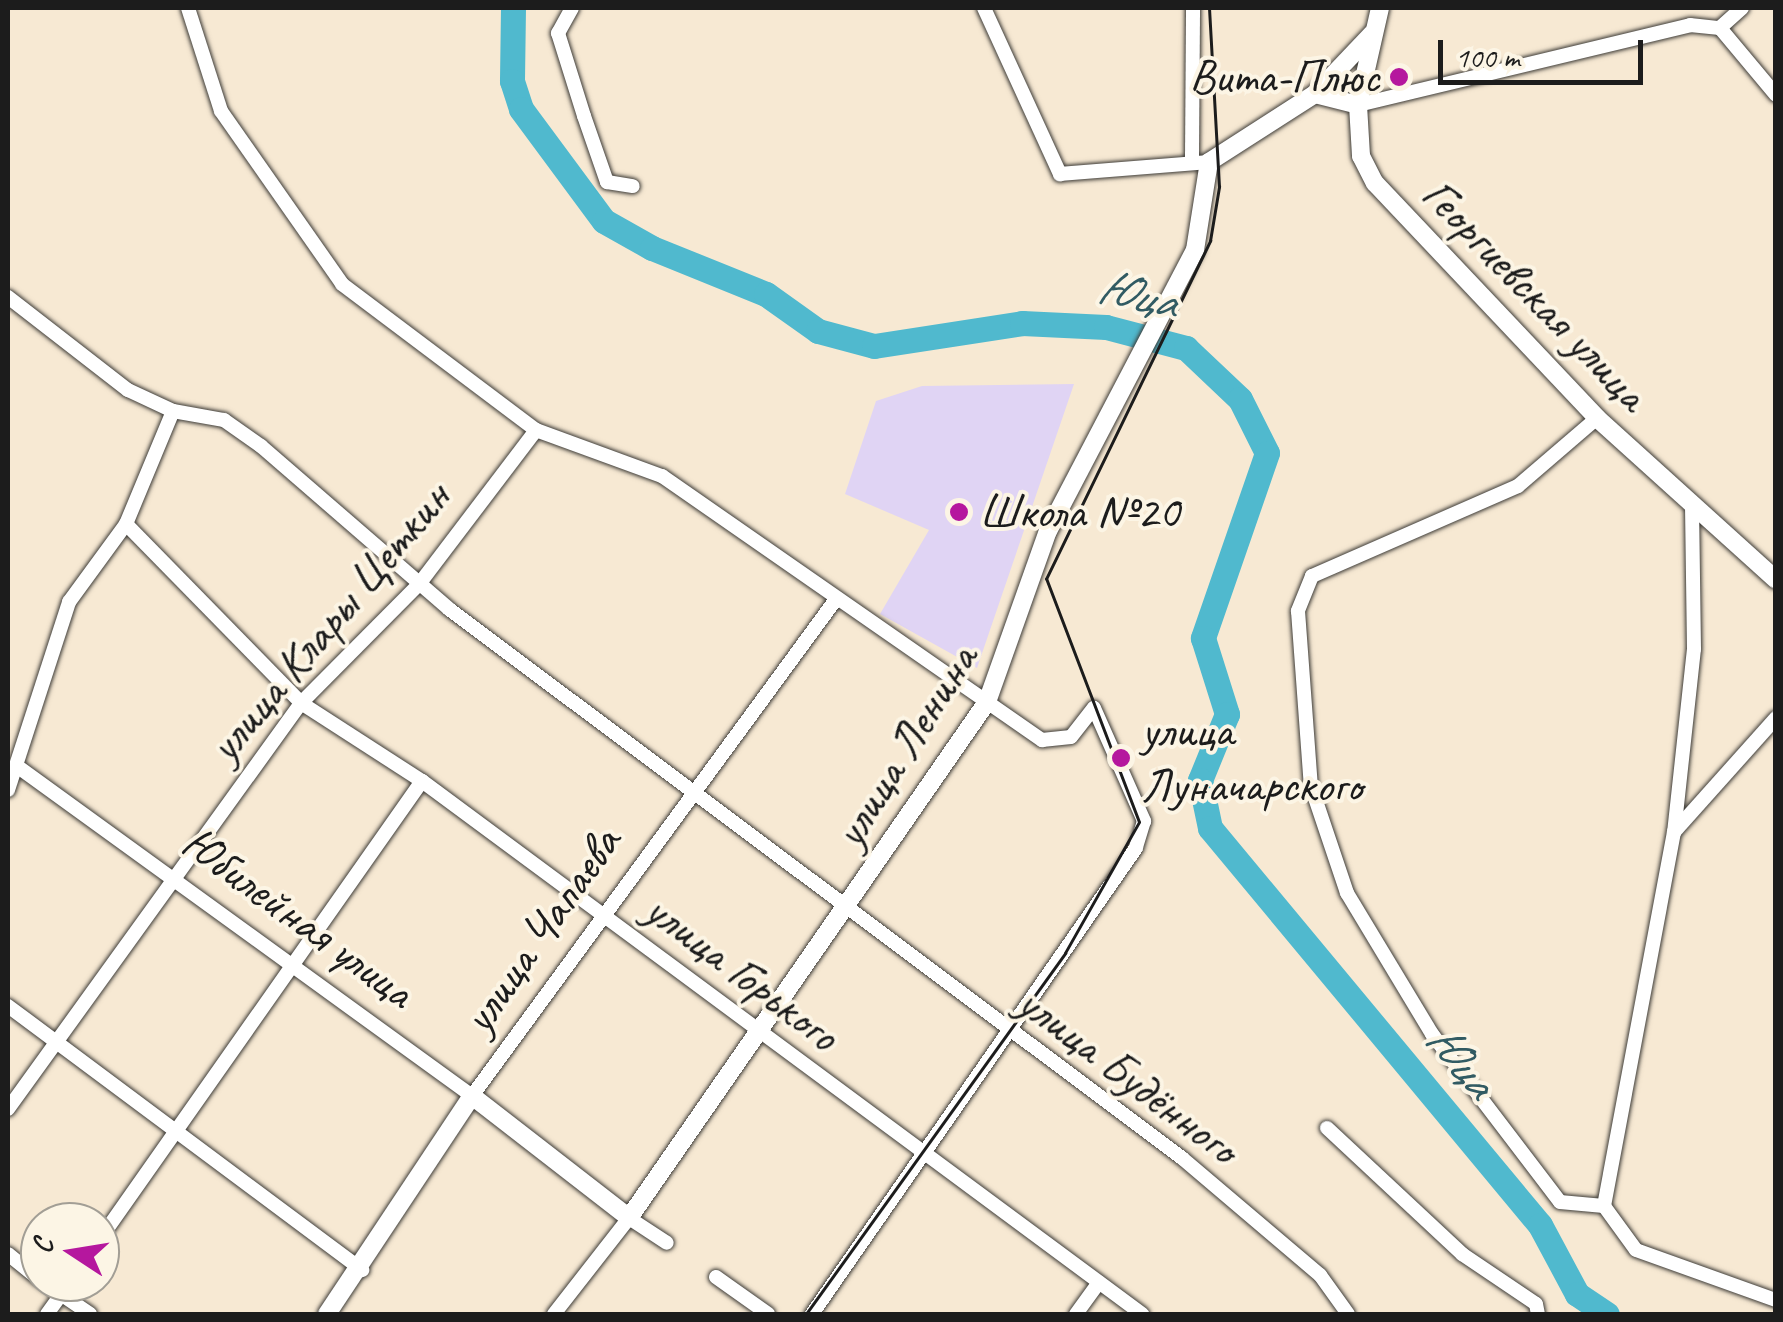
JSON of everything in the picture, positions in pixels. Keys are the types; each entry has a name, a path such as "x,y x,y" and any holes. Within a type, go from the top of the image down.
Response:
{"main road":[{"name":"Георгиевская улица","path":"1380,8 1358,106 1362,156 1375,183 1596,418 1776,580"},
{"path":"1200,160 1315,94 1372,34"},
{"path":"1315,94 1358,106"},
{"name":"улица Ленина","path":"629,1218 847,912 988,702 1048,531 1174,300 1210,194 1200,160"},
{"name":"Юбилейная улица","path":"472,1096 629,1218"},
{"name":"улица Чапаева","path":"327,1314 362,1270 472,1096"}],"street":[{"path":"188,8 221,111 342,284 536,430 662,476 834,602 1056,743 1094,708 1144,821 1136,848 812,1314"},
{"path":"572,8 558,33 584,116 607,182 633,186"},
{"path":"984,8 1060,174 1108,175 1200,160 1193,8"},
{"path":"1720,28 1742,8"},
{"path":"1358,106 1690,25 1720,28 1776,95"},
{"name":"улица Будённого","path":"8,297 128,390 173,411 237,428 420,584 689,792 1182,1158 1320,1276 1348,1314"},
{"path":"8,790 22,770 44,666 69,602 126,524 173,411"},
{"path":"1596,418 1518,486 1312,576 1298,611 1311,786 1348,893 1432,1034 1560,1202 1604,1206"},
{"name":"улица Клары Цеткин","path":"8,1109 172,874 300,703 420,584 536,430"},
{"path":"1692,508 1694,650 1674,833 1604,1206 1636,1250 1776,1300"},
{"name":"улица Горького","path":"126,524 300,703 422,781 1142,1314"},
{"name":"улица Чапаева","path":"472,1096 600,913 834,602"},
{"path":"1674,833 1776,718"},
{"name":"Юбилейная улица","path":"22,770 294,962 472,1096"},
{"path":"120,1210 422,781"},
{"path":"8,1006 177,1128 362,1270"},
{"path":"1327,1128 1462,1254 1536,1304 1538,1314"},
{"name":"Юбилейная улица","path":"629,1218 667,1243"},
{"name":"улица Ленина","path":"554,1314 629,1218"},
{"path":"716,1277 768,1314"},
{"path":"1076,1314 1099,1282"}],"shaded area":[{"name":"Школа №20","path":"1074,384 977,668 880,614 929,530 845,494 876,401 922,386"}],"waterway":[{"name":"Юца","path":"513,8 512,81 521,109 604,221 652,248 766,294 818,331 874,346 1022,323 1106,327 1186,348 1240,399 1267,453 1203,638 1227,714 1200,780 1210,828 1540,1225 1577,1294 1607,1314"}],"tram line":[{"path":"806,1314 1065,953 1139,822 1046,579 1210,241 1219,187 1209,8"}],"place":[{"name":"Вита-Плюс","path":"1399,77"},
{"name":"Школа №20","path":"959,512"},
{"name":"улица Луначарского","path":"1121,758"}]}
